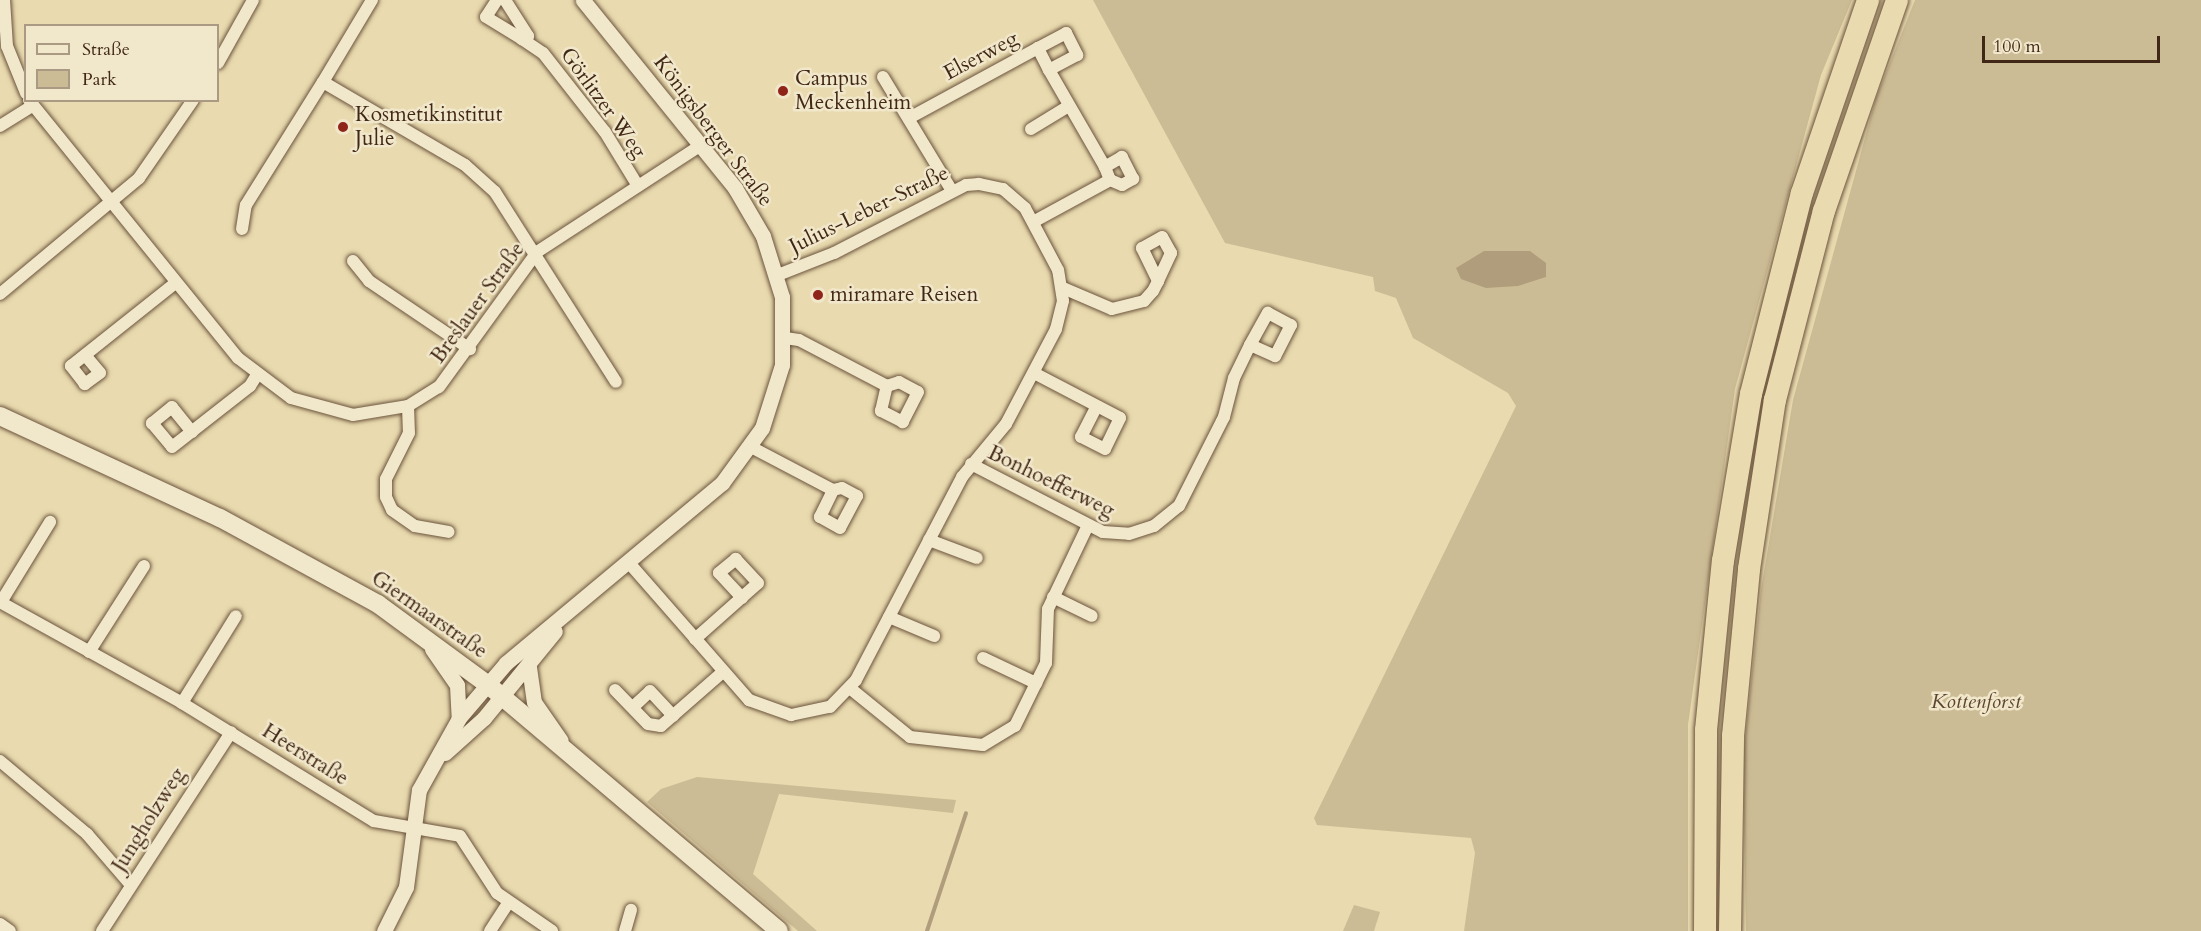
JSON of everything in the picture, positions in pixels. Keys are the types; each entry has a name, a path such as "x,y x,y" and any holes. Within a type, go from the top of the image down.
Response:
{"highway":[{"path":"1705,931 1706,730 1723,561 1751,394 1802,193 1868,0"},
{"path":"1730,931 1733,736 1749,569 1775,400 1824,211 1897,0"}],"main road":[{"name":"Giermaarstraße","path":"0,416 304,560 421,635 502,696 779,931"}],"street":[{"path":"4,0 7,46 24,88"},
{"path":"219,61 253,0"},
{"path":"242,229 246,205 372,0"},
{"name":"Görlitzer Weg","path":"497,0 486,17 528,40"},
{"name":"Görlitzer Weg","path":"505,0 528,40 605,132 638,186"},
{"name":"Königsberger Straße","path":"438,759 459,718 487,684 723,483 751,447 776,392 785,338 778,275 746,204 583,0"},
{"name":"Elserweg","path":"911,117 1066,33 1077,55 1049,69"},
{"name":"Elserweg","path":"1038,48 1067,107 1105,167 1110,180"},
{"path":"883,77 905,116 911,117 952,191"},
{"path":"323,82 465,165 495,192 537,252 616,382"},
{"path":"0,294 110,202 154,161 192,102"},
{"path":"0,126 31,103"},
{"name":"Breslauer Straße","path":"31,103 174,284 257,375 291,398 339,414 408,406 439,387 470,349 537,252 701,145"},
{"path":"1031,129 1067,107"},
{"path":"1033,222 1110,180 1122,185 1133,178 1122,157 1105,167"},
{"name":"Julius-Leber-Straße","path":"778,275 834,253 952,191 973,184 1003,189 1033,222 1063,288"},
{"path":"353,261 369,281 470,349"},
{"path":"630,564 723,672 759,706 791,715 830,707 851,689 971,464 1006,424 1059,321 1063,288 1122,308 1144,301 1158,281"},
{"path":"86,355 174,284"},
{"path":"785,338 799,340 887,386"},
{"name":"Bonhoefferweg","path":"971,464 1088,525 1120,535 1170,517 1224,417 1234,378 1250,345"},
{"path":"1034,373 1096,407"},
{"path":"192,432 257,375"},
{"path":"408,406 409,433 386,479 386,497 392,510 415,526 448,532"},
{"path":"751,447 833,490"},
{"name":"Heerstraße","path":"50,522 0,602 182,703 374,821 460,836 508,903"},
{"path":"851,689 910,737 983,745 1016,726 1046,663 1053,597 1088,525"},
{"path":"929,540 977,558"},
{"path":"89,652 144,566"},
{"path":"1053,597 1092,616"},
{"path":"695,639 742,598"},
{"path":"182,703 236,616"},
{"name":"Königsberger Straße","path":"438,759 529,667 565,617"},
{"path":"889,617 934,636"},
{"path":"421,635 458,685 459,718"},
{"path":"983,658 1036,684"},
{"path":"529,667 534,702 570,753"},
{"path":"615,690 648,724 661,726 723,672"},
{"path":"633,707 650,691 673,716"},
{"name":"Jungholzweg","path":"102,931 231,732"},
{"path":"384,931 406,887 419,790 438,759"},
{"path":"0,760 87,834 131,885"},
{"path":"490,931 508,903 552,931"},
{"path":"625,931 631,910"},
{"path":"0,924 10,931"}],"green space":[{"path":"1093,0 1852,0 1821,75 1735,389 1688,725 1688,931 1464,931 1475,853 1471,838 1317,825 1314,818 1516,406 1508,393 1413,338 1396,298 1375,291 1373,277 1225,243"},
{"name":"Kottenforst","path":"1915,0 2201,0 2201,931 1746,931 1743,758 1761,590 1793,400 1876,98"},
{"path":"697,777 956,800 953,813 779,794 753,874 817,931 798,931 647,802 661,789"},
{"path":"1354,905 1380,912 1374,931 1343,931"}],"shaded area":[{"path":"1484,251 1530,251 1546,263 1546,277 1518,286 1486,288 1461,279 1456,268"}],"waterway":[{"path":"927,931 966,813"}],"place":[{"name":"Campus Meckenheim","path":"783,91"},
{"name":"Kosmetikinstitut Julie","path":"343,127"},
{"name":"miramare Reisen","path":"818,295"}]}
